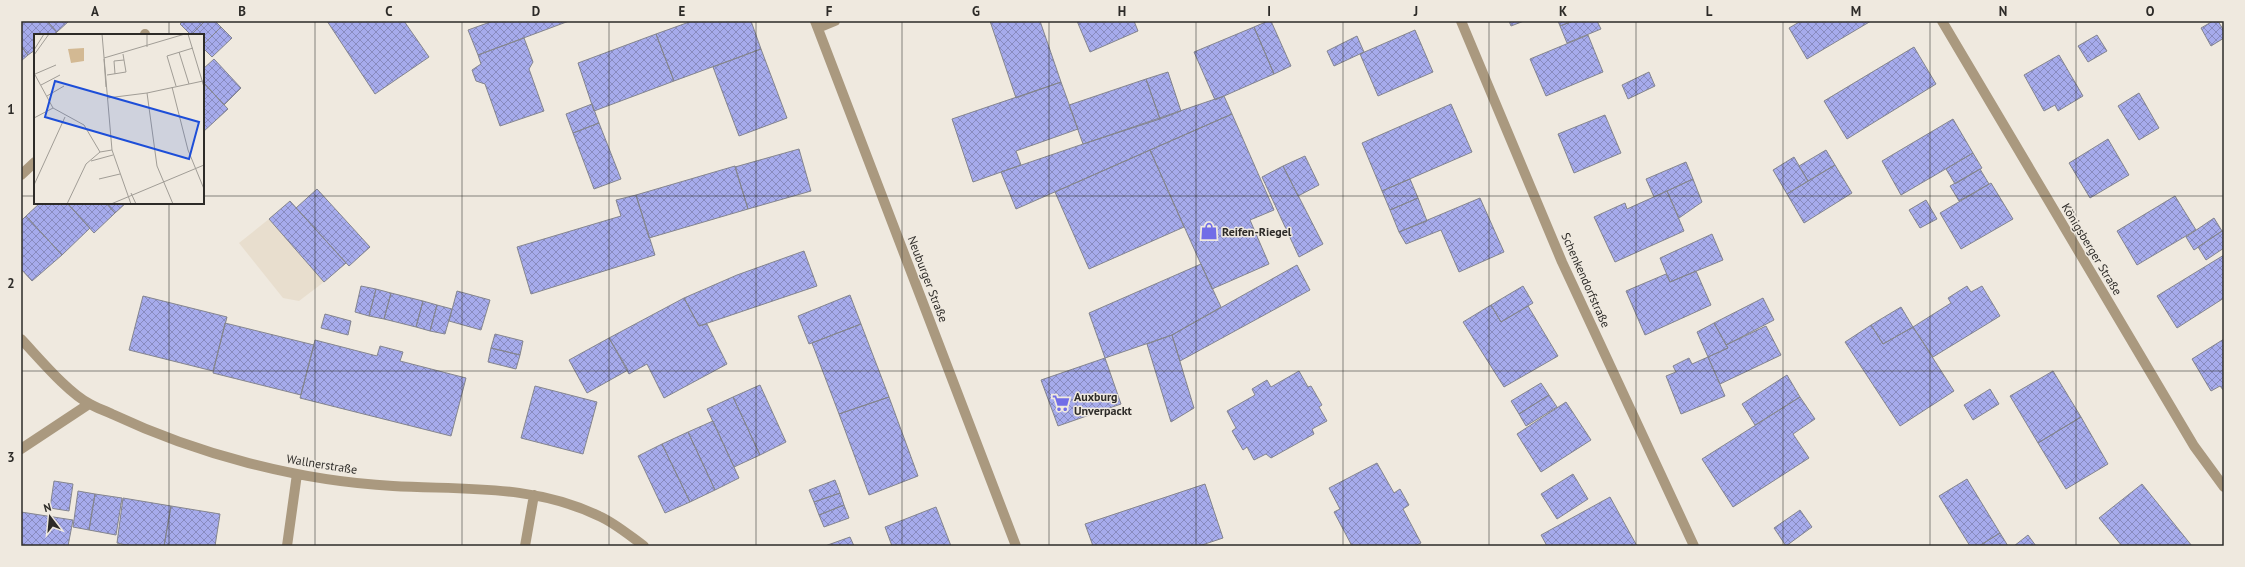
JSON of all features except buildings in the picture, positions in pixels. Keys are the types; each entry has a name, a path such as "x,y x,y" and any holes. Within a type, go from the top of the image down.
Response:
{"street":[{"path":"816,24 835,21"},
{"name":"Schenkendorfstraße","path":"1461,21 1562,262 1694,546"},
{"name":"Königsberger Straße","path":"1942,21 2194,446 2224,487"},
{"name":"Neuburger Straße","path":"816,24 1016,546"},
{"path":"21,175 34,163"},
{"name":"Wallnerstraße","path":"21,339 57,377 89,404 150,432 210,452 297,474 392,486 485,488 534,495 566,503 601,516 644,546"},
{"path":"21,449 89,404"},
{"path":"287,546 297,474"},
{"path":"525,546 534,495"}],"shaded area":[{"path":"269,219 324,282 299,301 283,298 239,243"}],"place":[{"name":"Reifen-Riegel","path":"1209,231"},
{"name":"Auxburg Unverpackt","path":"1061,403"}]}
